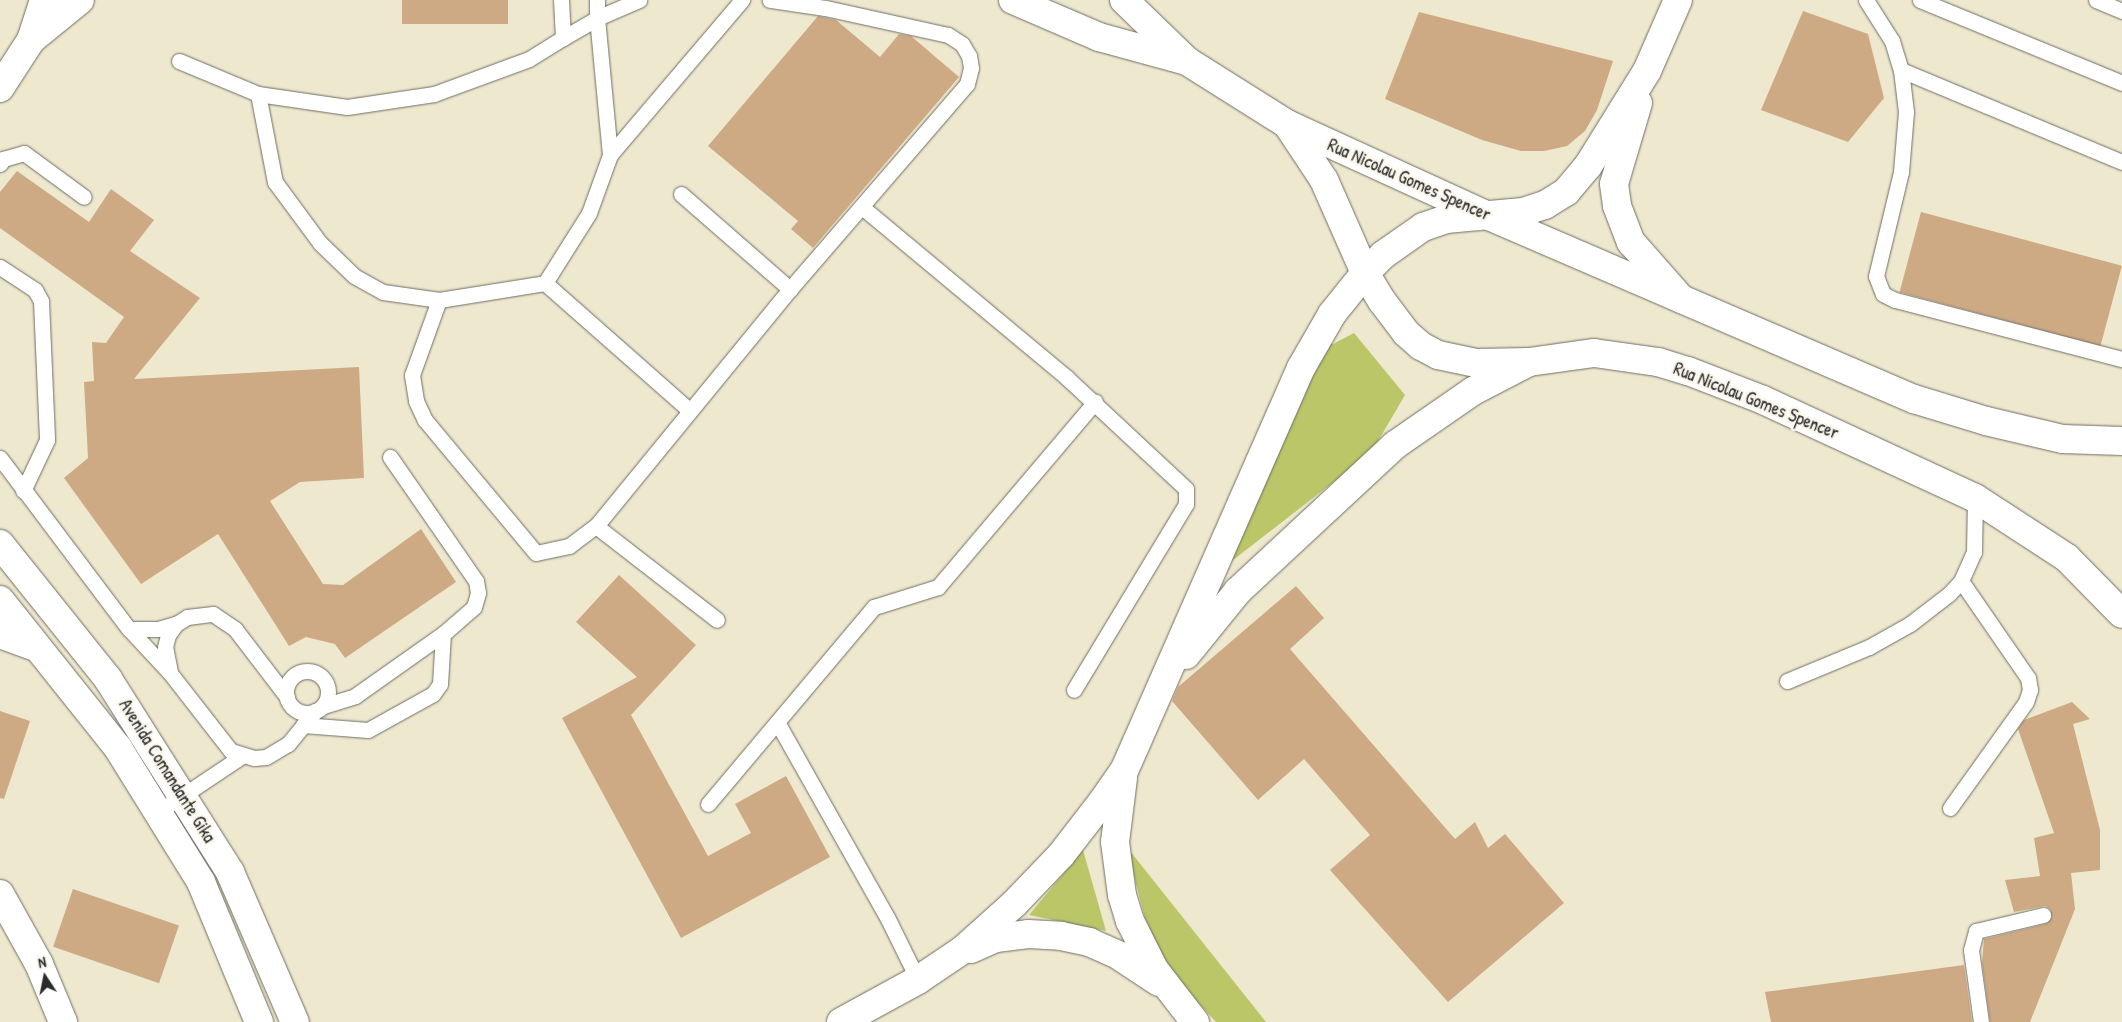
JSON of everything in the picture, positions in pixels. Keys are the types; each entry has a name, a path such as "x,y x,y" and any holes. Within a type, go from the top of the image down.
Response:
{"street":[{"path":"0,88 30,40 44,0"},
{"path":"30,40 80,0"},
{"path":"1013,0 1099,37 1187,61"},
{"path":"1678,0 1647,71 1614,184 1617,206 1631,242 1681,300"},
{"name":"Rua Nicolau Gomes Spencer","path":"1127,1 1187,61 1287,124 1484,214 1867,381 1923,402 2063,439 2122,441"},
{"path":"928,974 1008,909 1061,856 1124,771 1300,368 1332,314 1365,273 1383,255 1423,227 1446,219 1484,214 1523,212 1546,205 1566,192 1588,166 1647,71"},
{"name":"Rua Nicolau Gomes Spencer","path":"1287,124 1324,180 1365,273 1406,333 1429,351 1477,363 1529,362 1558,356 1594,353 1658,362 1763,400 1975,498 2067,558 2122,614"},
{"path":"1160,688 1238,591 1395,445 1473,391 1529,362"},
{"name":"Avenida Comandante Gika","path":"0,544 108,679 184,797 230,872 295,1022"},
{"name":"Avenida Comandante Gika","path":"0,600 118,748 201,882 259,1022"},
{"path":"0,634 36,647"},
{"path":"1124,771 1115,842 1122,895 1142,946 1170,991 1195,1022"},
{"path":"0,894 39,964 63,1022"},
{"path":"840,1022 996,938 1028,934 1061,936 1089,942 1118,955 1170,991"}],"lane":[{"path":"561,0 563,38"},
{"path":"597,0 597,18 610,155"},
{"path":"180,61 258,94 347,107 434,94 529,59 597,18 639,0"},
{"path":"258,94 275,182 320,243 354,276 383,292 439,300 545,283 589,213 610,155 742,0"},
{"path":"439,300 412,375 416,401 425,420 536,553 569,546 596,526 790,289 967,84 971,68 969,56 962,44 948,35 825,8 770,0"},
{"path":"1866,0 1892,41 1901,70 1906,143 1876,276 1883,294 1895,300 2122,359"},
{"path":"1920,0 2122,83"},
{"path":"2096,0 2122,12"},
{"path":"1901,70 2122,162"},
{"path":"0,164 3,159 24,153 84,197"},
{"path":"680,194 790,289"},
{"path":"862,207 1095,402 1181,482 1188,497 1074,690"},
{"path":"0,267 35,290 41,301 47,440 23,490"},
{"path":"545,283 690,411"},
{"path":"708,804 874,607 938,587 1095,402"},
{"path":"129,629 149,630 176,624 193,615 212,614 235,629 257,662 290,702 304,712 319,709 355,696 443,634 474,607 478,593 476,582 390,457"},
{"path":"0,458 129,629 170,673 232,751 242,756 266,757 288,744 328,698 325,679"},
{"path":"1787,681 1869,647 1910,624 1961,581 1974,552 1975,498"},
{"path":"596,526 717,620"},
{"path":"1950,808 2026,702 2030,690 2028,678 1961,581"},
{"path":"170,673 165,647 168,634 176,624"},
{"path":"303,725 368,730 433,694 440,684 443,634"},
{"path":"257,662 295,675 314,672 335,689 355,696"},
{"path":"288,744 290,702 287,685 295,675"},
{"path":"777,722 886,917 928,974"},
{"path":"158,812 184,797 242,756"},
{"path":"1981,1022 1971,950 1976,931 2043,915"}],"green space":[{"path":"1354,333 1405,395 1371,453 1228,564 1319,344 1333,344"},
{"path":"1126,846 1266,1022 1216,1022 1182,985 1161,954 1145,918"},
{"path":"1083,850 1106,931 1029,915"}],"building":[{"path":"402,0 508,0 508,24 402,24"},
{"path":"1803,11 1868,34 1884,98 1848,142 1761,110"},
{"path":"1419,12 1613,61 1597,110 1585,131 1567,146 1544,151 1521,151 1482,140 1385,99"},
{"path":"818,16 836,20 880,57 899,34 911,36 959,77 813,248 791,229 798,221 708,146"},
{"path":"17,171 89,222 111,189 154,220 130,251 200,298 134,379 359,367 364,478 300,482 270,501 323,584 343,585 421,529 456,582 345,658 335,644 306,637 289,646 218,534 141,584 64,478 88,458 84,382 94,381 92,342 106,343 124,317 0,228 0,192"},
{"path":"1921,212 2122,266 2100,346 1900,292"},
{"path":"619,575 696,645 631,715 708,856 751,833 735,804 786,776 830,857 681,938 562,718 637,677 576,622"},
{"path":"1296,586 1324,618 1290,649 1455,839 1475,822 1488,848 1505,834 1564,903 1448,1002 1330,870 1370,835 1304,759 1258,800 1172,701 1178,687"},
{"path":"2072,702 2090,719 2073,724 2100,830 2100,870 2071,873 2075,909 2030,1022 1990,1022 1982,963 1984,939 2045,924 2052,917 2050,909 2045,906 2014,912 2005,880 2040,876 2034,838 2054,833 2018,729 2024,720"},
{"path":"0,711 30,721 4,799 0,798"},
{"path":"73,889 179,925 159,983 53,947"},
{"path":"1964,965 1972,1022 1771,1022 1765,992"}]}
